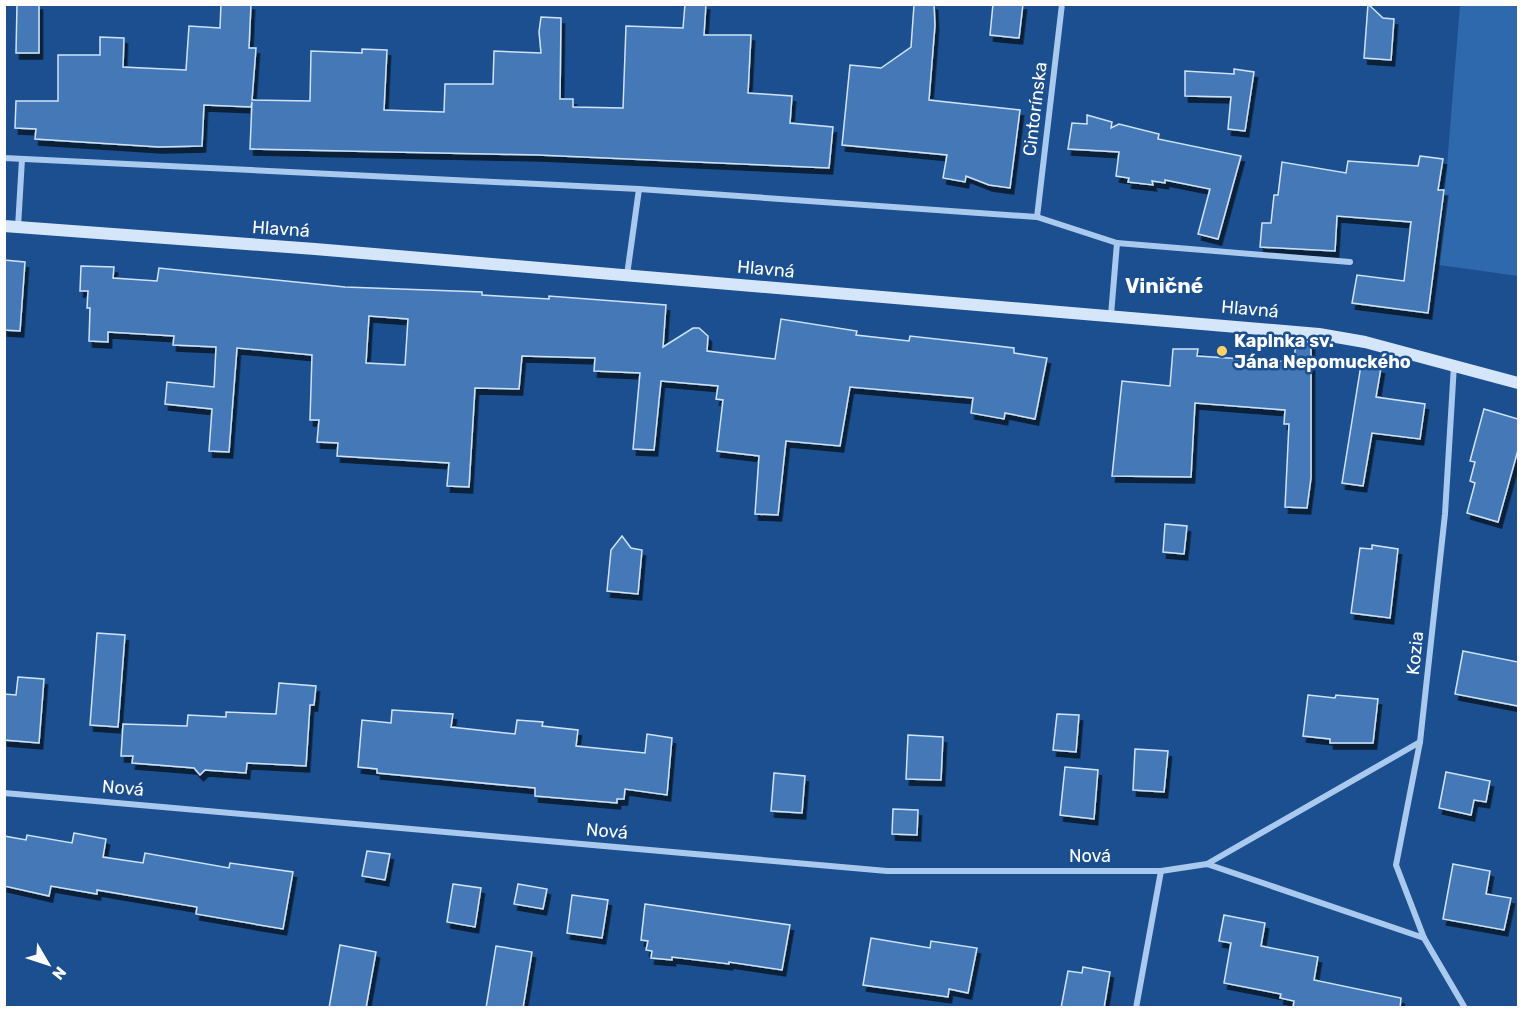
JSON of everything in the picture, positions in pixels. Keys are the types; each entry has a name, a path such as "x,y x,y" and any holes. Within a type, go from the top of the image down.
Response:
{"main road":[{"name":"Hlavná","path":"4,226 627,275 1320,334 1454,364 1518,383"}],"street":[{"name":"Cintorínska","path":"1037,217 1062,4"},
{"path":"4,158 639,189 1037,217 1117,243 1350,262"},
{"path":"18,227 22,159"},
{"path":"627,275 639,189"},
{"path":"1111,315 1117,243"},
{"name":"Kozia","path":"1454,364 1445,514 1420,742 1396,865 1424,938 1465,1008"},
{"name":"Nová","path":"4,793 887,871 1161,870 1207,864 1420,742"},
{"name":"Nová","path":"1207,864 1424,938"},
{"path":"1136,1008 1161,870"}],"shaded area":[{"path":"1460,5 1518,5 1518,276 1439,265"}],"building":[{"path":"17,4 39,4 39,53 16,53"},
{"path":"221,4 251,4 249,48 256,48 252,100 310,101 311,51 362,53 362,49 387,50 384,110 444,112 445,84 493,84 494,51 541,53 539,32 541,17 561,18 560,99 573,99 573,107 623,108 626,26 683,28 685,4 706,4 704,35 751,35 748,93 792,96 790,123 833,127 829,168 538,155 250,149 252,102 251,107 204,105 202,146 159,147 35,139 36,129 15,128 16,101 58,101 58,55 100,55 100,37 124,38 123,67 186,70 189,26 220,28"},
{"path":"934,4 935,25 929,100 1020,110 1010,188 989,185 966,176 965,182 943,178 947,155 842,145 850,65 881,68 911,47 914,5"},
{"path":"993,4 1023,4 1019,38 990,35"},
{"path":"1368,4 1383,18 1394,19 1391,60 1364,58"},
{"path":"1234,69 1254,72 1245,131 1228,129 1231,97 1185,96 1185,71 1234,74"},
{"path":"1087,115 1112,122 1111,128 1119,124 1159,134 1158,139 1241,156 1218,239 1198,234 1210,189 1165,180 1165,183 1152,181 1153,185 1128,182 1129,178 1116,176 1119,152 1068,149 1072,123 1087,124"},
{"path":"1420,156 1443,159 1438,190 1444,190 1428,313 1352,303 1357,275 1404,281 1411,222 1337,216 1335,251 1260,247 1262,223 1271,223 1274,195 1278,195 1282,162 1346,173 1348,161 1418,166"},
{"path":"4,260 25,262 20,331 4,330"},
{"path":"81,266 114,267 113,278 157,281 159,268 345,287 482,292 482,295 549,299 549,296 666,305 663,347 693,328 699,328 708,336 707,351 775,359 781,319 857,331 856,335 909,341 910,336 1014,348 1014,353 1047,358 1035,419 1005,413 1004,419 971,413 973,398 850,387 840,446 786,441 778,515 755,514 759,456 717,451 723,400 716,399 718,386 661,381 654,450 633,449 640,373 594,371 595,358 522,356 519,389 475,388 469,487 447,486 449,463 337,456 338,443 317,442 319,420 310,420 312,355 237,348 229,452 209,451 212,409 165,404 167,382 214,387 216,347 173,345 174,336 108,332 108,342 89,341 88,291 80,291","holes":["369,316 408,319 405,365 366,363"]},
{"path":"1296,340 1311,342 1311,478 1307,508 1285,507 1289,424 1284,424 1285,410 1195,403 1191,477 1112,476 1122,381 1170,386 1173,349 1198,349 1197,356 1294,362"},
{"path":"1361,365 1381,368 1376,397 1425,404 1420,439 1372,433 1363,486 1342,483"},
{"path":"1484,409 1518,419 1518,450 1498,522 1467,513 1475,483 1470,481 1475,462 1470,461"},
{"path":"1165,524 1187,526 1184,554 1163,552"},
{"path":"622,536 631,548 642,550 638,594 607,591 611,550"},
{"path":"1372,545 1398,549 1390,618 1351,613 1360,548 1372,549"},
{"path":"97,633 125,635 118,727 90,725"},
{"path":"1463,651 1518,662 1518,706 1455,694"},
{"path":"18,677 44,679 39,743 4,740 4,694 16,695"},
{"path":"279,683 316,686 314,705 310,705 306,766 247,763 246,773 205,770 200,775 194,768 132,763 133,756 121,756 123,724 187,726 188,715 226,717 226,712 276,714"},
{"path":"1308,695 1378,699 1373,743 1330,743 1330,739 1303,736"},
{"path":"392,710 453,714 451,727 515,734 517,720 543,722 542,726 578,730 576,746 645,753 647,734 672,738 667,795 625,789 624,799 617,799 617,803 535,796 535,788 377,773 377,769 358,767 362,720 391,723"},
{"path":"1057,714 1079,715 1076,752 1053,750"},
{"path":"908,735 943,737 941,780 906,779"},
{"path":"1135,749 1168,751 1164,792 1133,790"},
{"path":"1065,767 1098,770 1094,819 1060,815"},
{"path":"1446,772 1490,781 1486,802 1474,800 1471,815 1439,808"},
{"path":"774,773 805,776 802,813 771,811"},
{"path":"893,809 918,810 917,835 892,834"},
{"path":"74,833 106,839 103,857 143,863 145,853 229,868 230,863 293,872 283,929 196,914 197,907 97,890 97,894 51,886 49,896 4,886 4,836 26,840 27,835 72,843"},
{"path":"367,851 390,854 385,880 362,876"},
{"path":"1453,864 1490,871 1486,894 1511,898 1504,930 1443,919"},
{"path":"453,884 481,888 475,927 447,922"},
{"path":"518,884 547,889 543,909 514,904"},
{"path":"572,895 608,900 602,938 567,933"},
{"path":"645,904 790,925 782,970 729,962 729,964 672,957 672,960 651,958 652,951 646,950 648,941 641,940"},
{"path":"1224,915 1265,923 1261,946 1318,957 1314,980 1401,998 1400,1008 1293,1008 1294,1001 1280,998 1281,994 1224,983 1231,943 1219,941"},
{"path":"871,938 930,948 931,941 977,948 968,993 949,989 948,997 863,985"},
{"path":"340,945 376,952 366,1008 329,1008"},
{"path":"496,946 532,952 523,1008 486,1008"},
{"path":"1083,967 1110,972 1104,1008 1061,1008 1068,971 1082,973"}],"place":[{"name":"Kaplnka sv. Jána Nepomuckého","path":"1222,351"}],"district":[{"name":"Viničné","path":"1164,286"}]}
